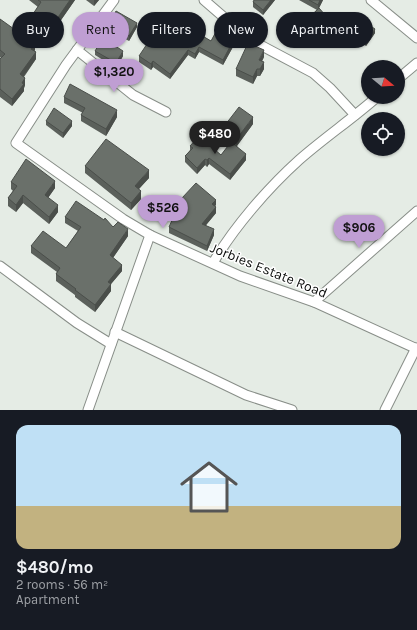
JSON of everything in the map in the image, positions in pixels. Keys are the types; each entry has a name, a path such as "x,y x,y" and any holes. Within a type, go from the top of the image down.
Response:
{"street":[{"path":"114,0 77,50 133,96 166,112"},
{"path":"204,0 249,39 313,74 330,88 355,115"},
{"path":"371,0 417,38"},
{"name":"Jorbies Estate Road","path":"77,50 16,143 123,219 150,235 240,276 314,302 416,348"},
{"path":"405,73 417,63"},
{"path":"213,263 237,226 282,176 299,160 368,104"},
{"path":"314,302 417,211"},
{"path":"88,410 150,235"},
{"path":"0,266 77,323 111,344"},
{"path":"115,332 246,395 292,410"},
{"path":"385,410 416,348"}],"building":[{"path":"38,0 70,0 62,12 34,12 41,2"},
{"path":"254,0 271,0 263,10 253,2"},
{"path":"309,0 320,0 318,5"},
{"path":"319,8 323,12 315,12"},
{"path":"129,18 137,23 129,36"},
{"path":"0,19 12,28 12,48 32,48 31,49 36,52 20,74 25,78 22,83 24,84 12,99 0,89 0,59 5,54 0,50"},
{"path":"214,36 214,48 229,48 223,60 201,48 206,48 206,38 211,41"},
{"path":"97,48 118,48 123,51 116,63 95,51"},
{"path":"144,48 198,48 195,54 188,50 170,74 153,61 151,64 139,56"},
{"path":"246,48 259,48 264,50 259,60 264,62 260,69 257,69 253,77 236,69"},
{"path":"70,84 117,110 106,129 81,115 85,108 64,97"},
{"path":"239,107 253,117 236,140 222,129"},
{"path":"54,108 72,121 63,133 46,121"},
{"path":"199,136 221,155 231,142 246,154 230,174 209,158 207,160 205,159 197,168 185,156 193,148 190,146"},
{"path":"106,139 149,170 135,186 141,191 131,203 85,166"},
{"path":"26,159 55,181 45,195 58,205 49,217 23,195 16,205 8,198 17,186 11,182"},
{"path":"196,183 216,200 212,204 216,207 202,224 214,229 207,246 169,227 182,198"},
{"path":"76,201 104,220 105,218 113,227 118,222 128,229 110,255 122,265 108,282 111,284 95,305 56,274 60,268 31,246 43,231 66,248 81,227 65,217"}]}
